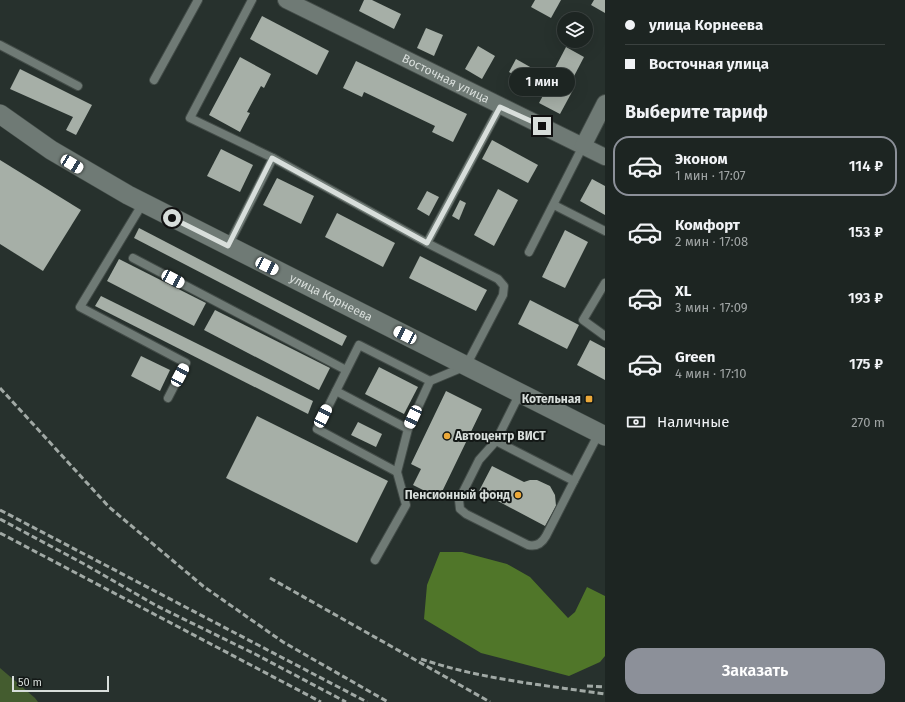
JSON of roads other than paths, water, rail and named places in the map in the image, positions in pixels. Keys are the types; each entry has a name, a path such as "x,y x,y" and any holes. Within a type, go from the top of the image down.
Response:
{"street":[{"name":"Восточная улица","path":"286,0 605,158"},
{"path":"583,146 605,103"},
{"name":"улица Корнеева","path":"0,114 62,157 143,203 602,434"}],"lane":[{"path":"154,80 198,0"},
{"path":"252,0 190,118 272,158 427,243 500,281 504,286 503,295 466,366 430,381 408,428 397,472 406,505 375,560"},
{"path":"0,45 78,86"},
{"path":"427,243 500,107"},
{"path":"529,252 583,146"},
{"path":"228,246 272,158"},
{"path":"143,203 80,307 186,363 168,398"},
{"path":"554,205 605,231"},
{"path":"132,258 346,370"},
{"path":"605,283 583,320 605,336"},
{"path":"397,472 316,429 359,345 430,381"},
{"path":"336,391 408,428"},
{"path":"520,393 496,441 479,460 458,503 463,512 493,528 528,545 538,544 546,536 574,481 602,434"},
{"path":"496,441 574,481"}],"railway":[{"path":"0,388 109,507 203,586 283,642 388,702"},
{"path":"0,510 367,702"},
{"path":"0,519 86,565 157,606 255,654 346,702"},
{"path":"0,533 321,702"},
{"path":"270,578 490,702"},
{"path":"421,659 466,672 605,694"},
{"path":"587,686 605,687"}],"place":[{"name":"Котельная","path":"589,399"},
{"name":"Автоцентр ВИСТ","path":"447,436"},
{"name":"Пенсионный фонд","path":"518,495"}]}
